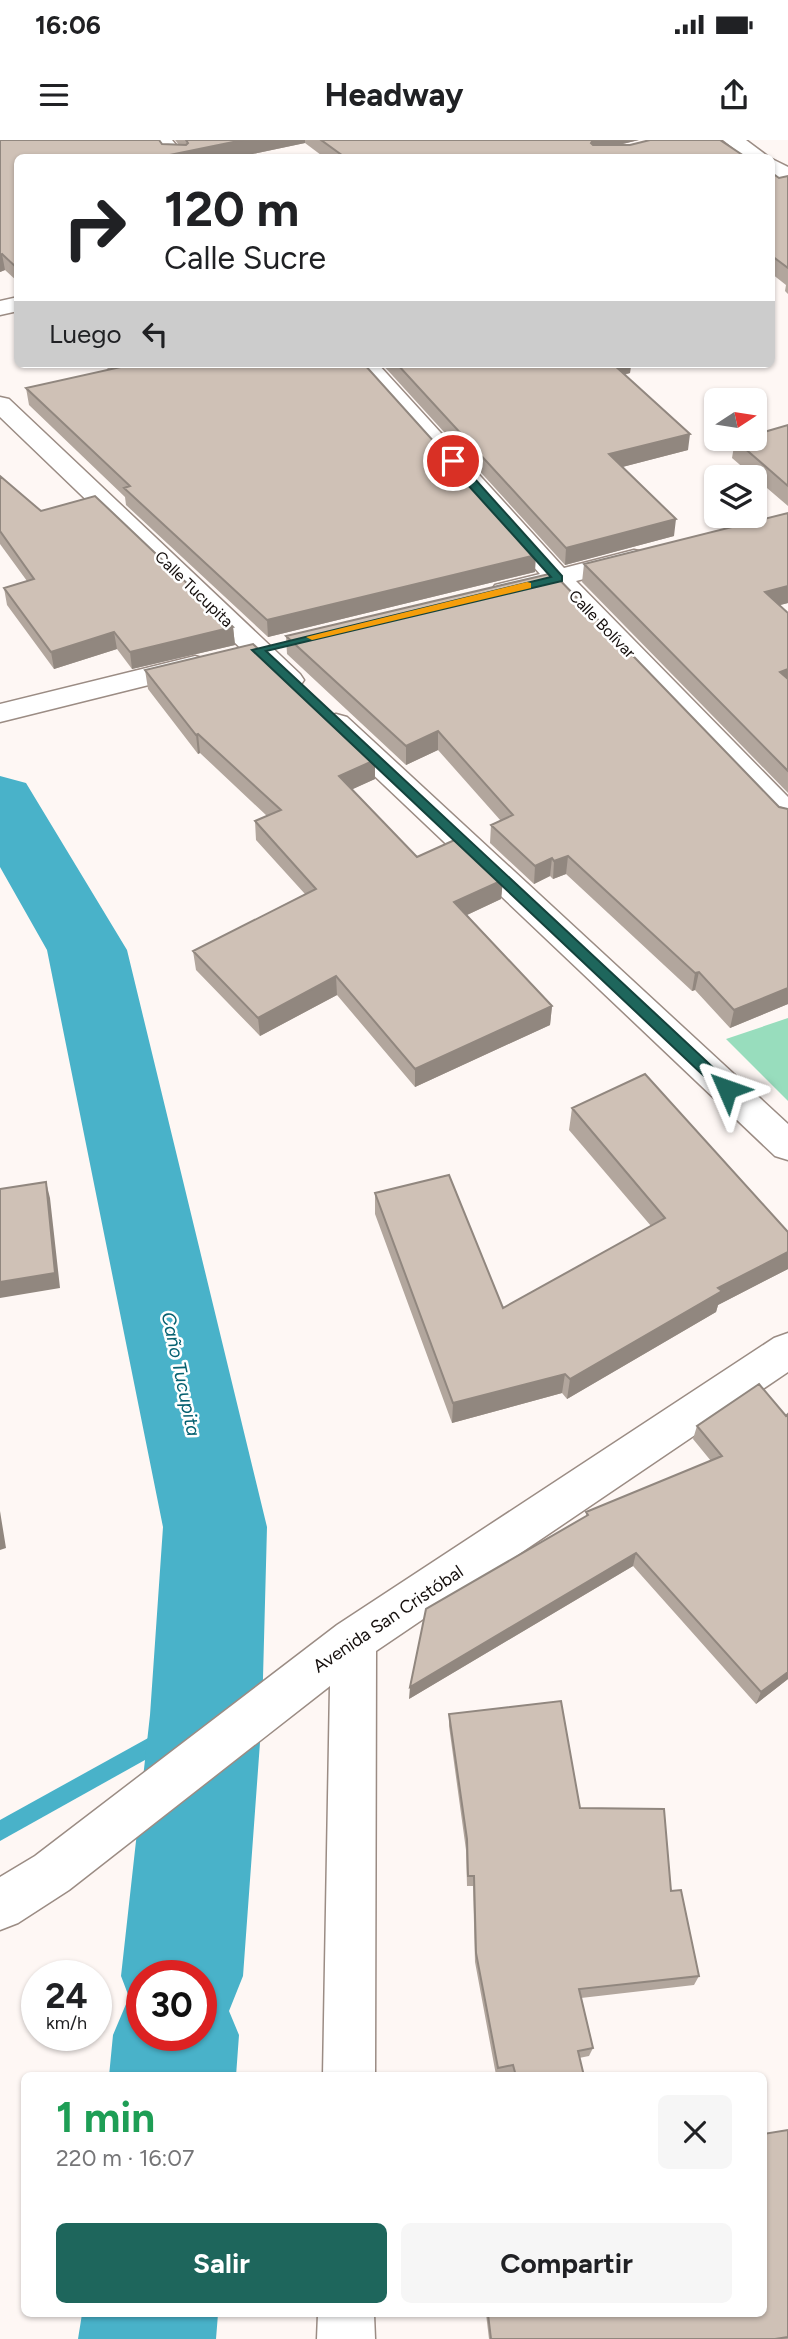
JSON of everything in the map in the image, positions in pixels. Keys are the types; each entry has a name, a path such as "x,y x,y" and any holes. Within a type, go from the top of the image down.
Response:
{"street":[{"path":"161,140 173,154"},
{"path":"733,140 754,154"},
{"name":"Calle Bolívar","path":"369,368 558,578 788,816"},
{"name":"Calle Tucupita","path":"0,404 247,652 314,702 788,1146"},
{"path":"480,597 653,553"},
{"path":"0,713 247,652"},
{"name":"Avenida San Cristóbal","path":"0,1905 51,1872 335,1653 788,1350"},
{"path":"335,1653 349,2072"},
{"path":"346,2317 346,2339"}],"green space":[{"path":"788,1018 788,1101 726,1039"}],"building":[{"path":"0,140 159,140 162,144 186,145 186,140 243,140 175,154 14,154 14,265 0,255"},
{"path":"321,140 593,140 593,145 630,145 650,140 720,140 741,154 340,154"},
{"path":"775,175 779,178 788,176 788,268 775,258"},
{"path":"116,368 368,368 536,555 267,620 124,488 130,486 26,388"},
{"path":"401,368 617,368 690,434 609,454 676,519 566,548"},
{"path":"788,425 788,486 749,452 767,451 767,431"},
{"path":"0,476 41,511 95,496 233,627 130,652 114,632 51,652 4,588 34,579 0,531"},
{"path":"788,513 788,586 765,592 788,613 788,669 780,672 788,679 788,771 584,564 728,528 767,528 767,518"},
{"path":"553,573 779,807 788,809 788,988 734,1010 699,972 695,973 568,856 554,861 552,858 535,866 491,825 513,815 438,731 406,746 286,636"},
{"path":"253,644 375,760 339,776 417,857 459,838 503,880 454,902 552,1006 415,1069 336,976 258,1018 193,951 316,889 255,821 281,810 196,735 145,670"},
{"path":"645,1074 788,1232 788,1252 718,1288 722,1291 570,1379 565,1374 453,1403 375,1193 449,1175 503,1308 665,1218 572,1108"},
{"path":"46,1182 55,1273 0,1282 0,1189"},
{"path":"759,1384 786,1416 788,1414 788,1672 761,1692 636,1553 410,1687 426,1609 588,1515 586,1512 722,1456 697,1426"},
{"path":"561,1701 580,1808 664,1809 671,1891 681,1890 699,1976 579,1989 593,2048 578,2051 583,2072 515,2072 513,2065 498,2068 476,1953 474,1876 468,1876 467,1839 449,1714"},
{"path":"788,2130 788,2337 491,2339 488,2317 767,2317 767,2133"}],"waterway":[{"name":"Caño Tucupita","path":"0,800 87,950 215,1527 206,1715 183,1960"},
{"path":"0,1831 206,1715"},
{"name":"Caño Tucupita","path":"172,2072 174,2051"},
{"name":"Caño Tucupita","path":"147,2339 150,2317"}],"slow traffic":[{"path":"312,637 527,586"}],"route":[{"path":"453,461 558,578 258,650 727,1089"}]}
